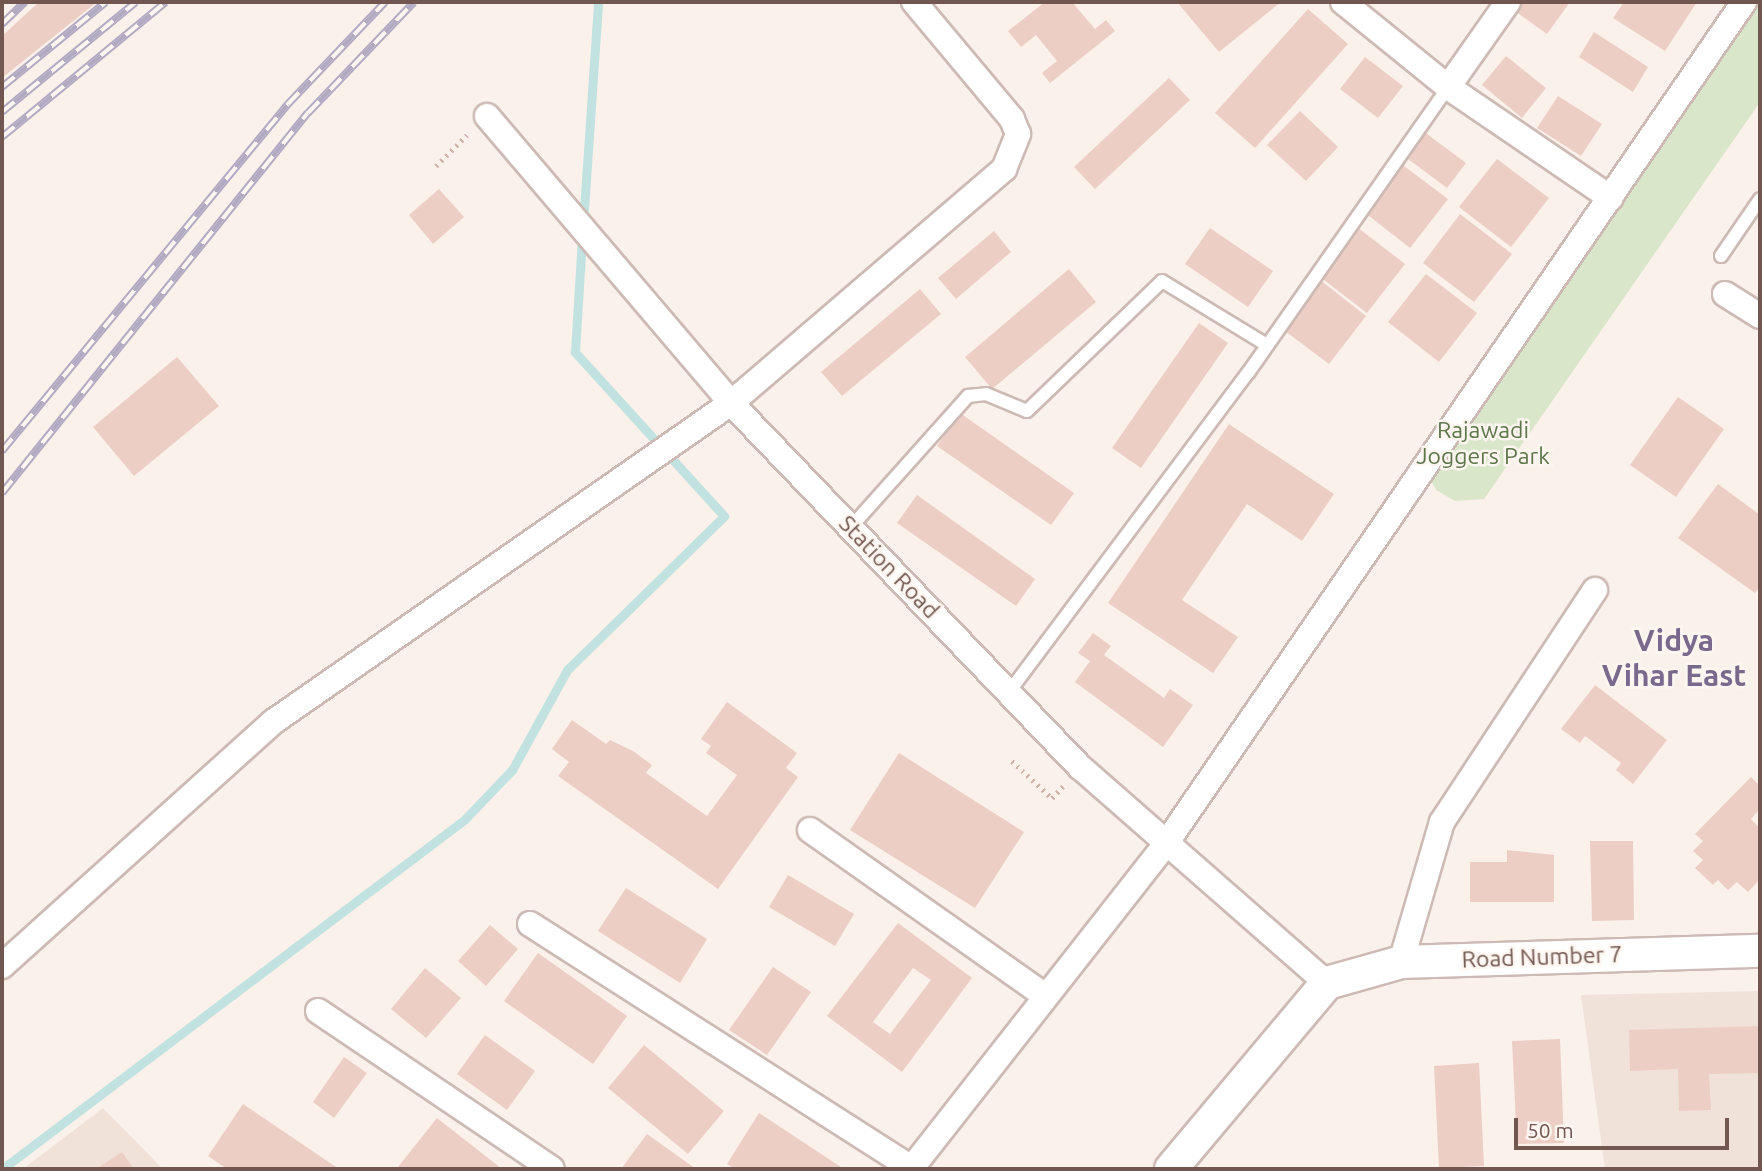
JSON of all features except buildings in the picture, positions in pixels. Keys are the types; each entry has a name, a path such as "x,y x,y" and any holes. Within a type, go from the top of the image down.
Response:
{"street":[{"path":"2,966 273,722 731,403 961,209 1013,154 1018,134 1012,119 914,2"},
{"path":"1343,2 1448,87 1611,198"},
{"path":"1448,87 1508,2"},
{"path":"530,924 912,1169 1044,995 1166,845 1744,2"},
{"name":"Station Road","path":"486,116 731,403 1009,692 1166,845 1327,984"},
{"path":"1725,294 1760,316"},
{"path":"1401,962 1442,822 1595,590"},
{"path":"810,830 1044,995"},
{"name":"Road Number 7","path":"1327,984 1401,962 1760,951"},
{"path":"1171,1169 1327,984"},
{"path":"318,1011 552,1169"}],"lane":[{"path":"1009,692 1267,345 1448,87"},
{"path":"1721,256 1760,199"},
{"path":"850,527 968,396 986,394 1027,411 1162,281 1267,345"}],"path":[{"path":"436,166 486,116"},
{"path":"1012,761 1052,799"}],"shaded area":[{"path":"1760,991 1760,1169 1605,1169 1581,995"},
{"path":"103,1108 163,1169 23,1169"}],"green space":[{"name":"Rajawadi Joggers Park","path":"1753,2 1760,2 1760,102 1484,499 1455,501 1436,490 1425,468"}],"waterway":[{"path":"583,224 598,2"},
{"path":"2,1169 464,820 512,770 567,670 724,516 575,352 582,238"}],"railway":[{"path":"2,24 25,2"},
{"path":"2,87 106,2"},
{"path":"2,112 136,2"},
{"path":"2,137 166,2"},
{"path":"2,451 288,104 385,2"},
{"path":"2,493 308,113 414,2"}],"district":[{"name":"Vidya Vihar East","path":"1674,657"}]}
